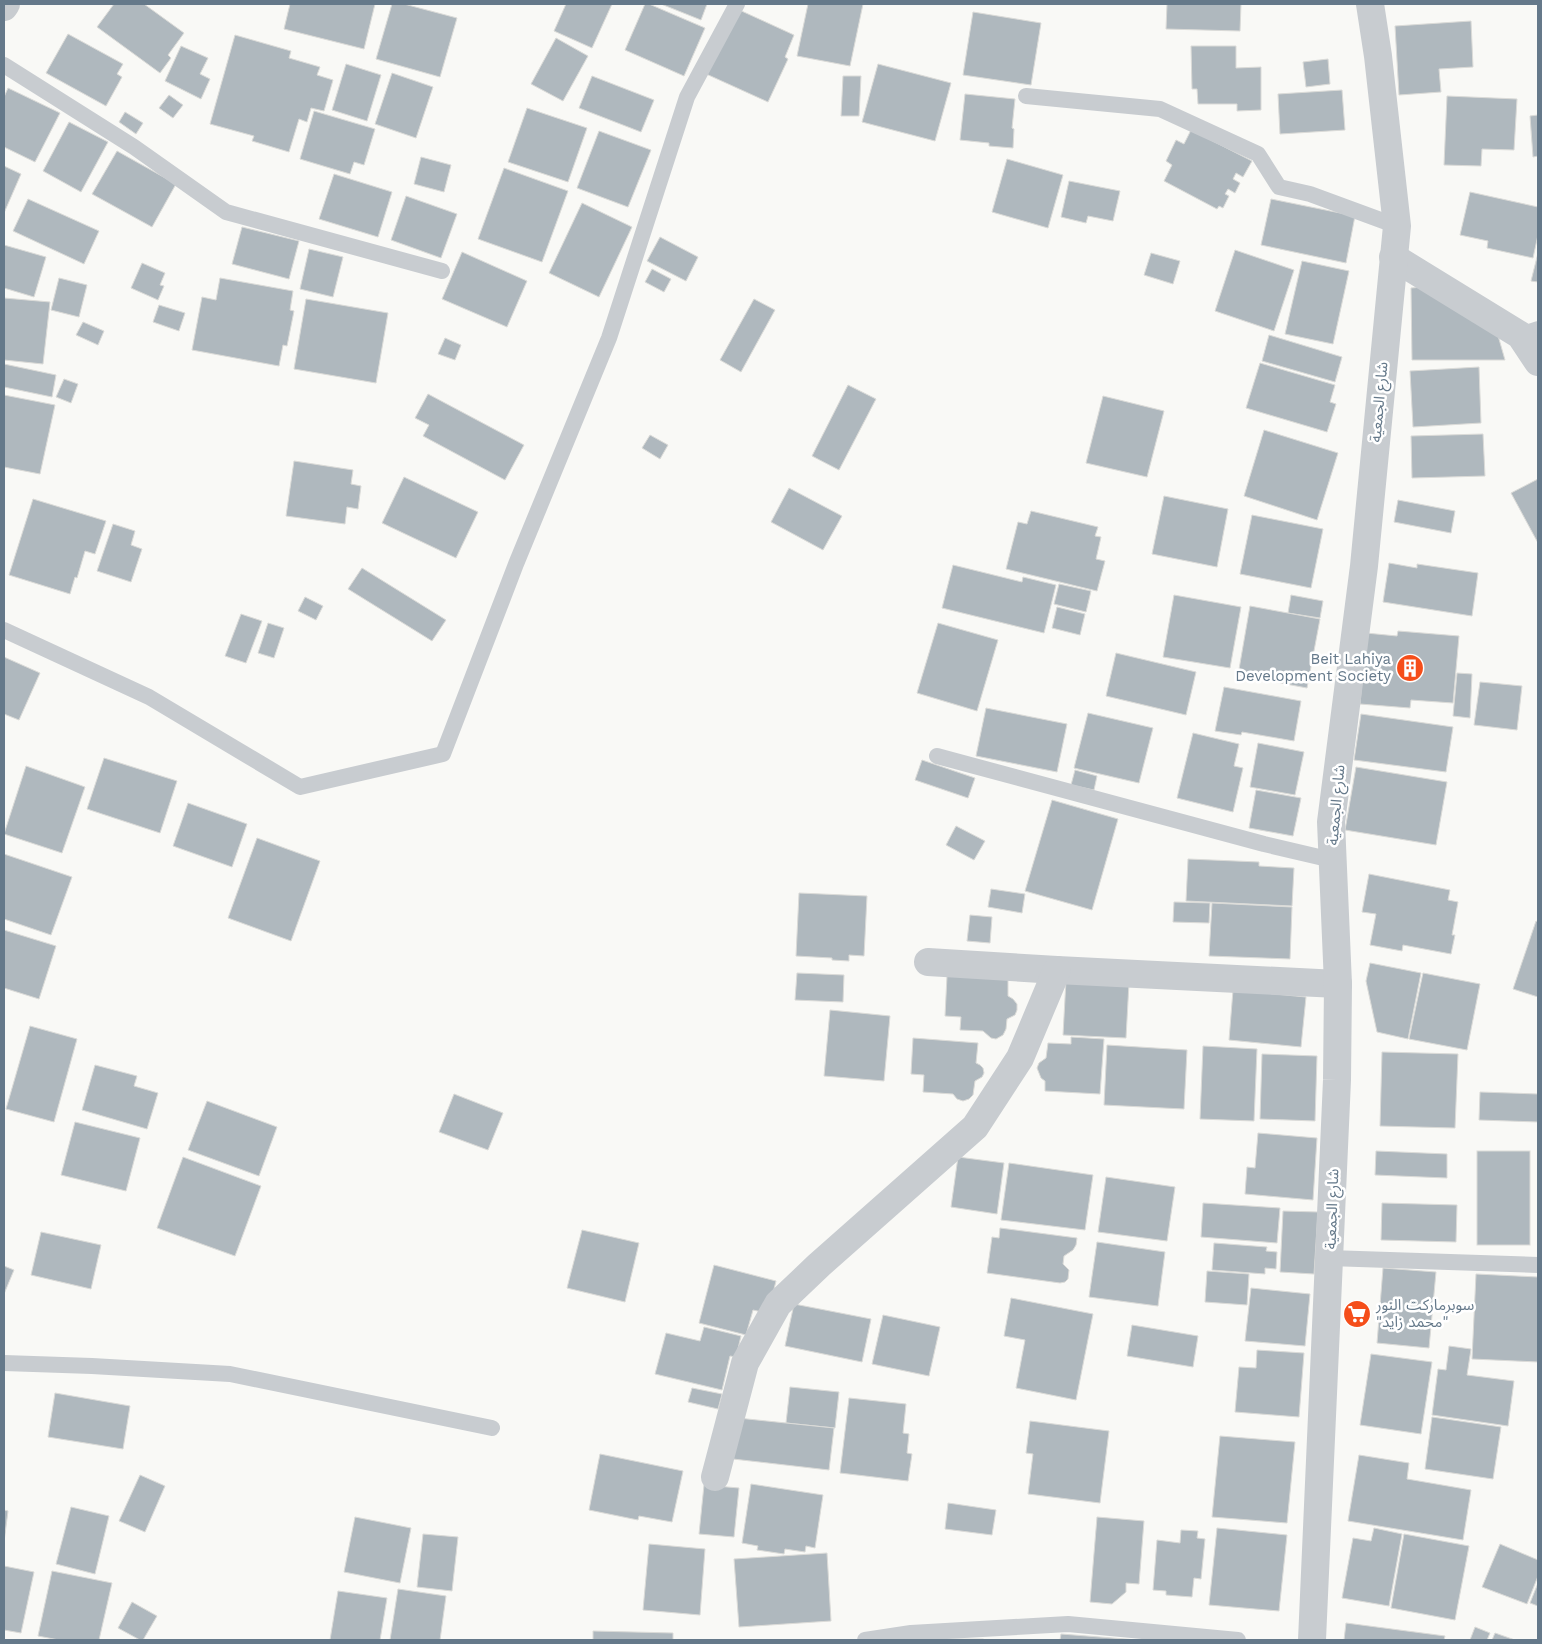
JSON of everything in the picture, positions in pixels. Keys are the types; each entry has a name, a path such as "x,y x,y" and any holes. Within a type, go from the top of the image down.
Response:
{"street":[{"name":"شارع الجمعية","path":"1312,1640 1337,1080 1338,984 1331,822 1364,566 1396,226 1378,56 1370,4"},
{"path":"1393,257 1529,332 1538,362"},
{"path":"928,962 1338,984"},
{"path":"715,1477 740,1379 746,1363 778,1304 818,1265 975,1127 1020,1058 1057,970"}],"lane":[{"path":"4,630 149,697 300,788 443,754 516,564 609,338 686,97 737,4"},
{"path":"4,64 134,147 226,212 442,271"},
{"path":"1026,96 1160,109 1258,154 1279,187 1310,194 1396,226"},
{"path":"936,756 1264,844 1332,860"},
{"path":"1329,1258 1538,1265"},
{"path":"4,1363 230,1374 492,1428"},
{"path":"866,1640 911,1633 1068,1624 1238,1640"}],"building":[{"path":"114,4 144,4 184,33 168,55 171,58 160,73 97,27"},
{"path":"290,4 375,4 364,49 284,29"},
{"path":"392,4 404,4 457,18 440,77 376,59"},
{"path":"566,4 612,4 592,48 554,31"},
{"path":"645,4 705,28 684,76 625,50"},
{"path":"661,4 707,4 701,20"},
{"path":"808,4 863,4 850,66 797,56"},
{"path":"1167,4 1241,4 1240,31 1166,29"},
{"path":"735,8 794,35 785,57 788,59 768,102 704,73"},
{"path":"973,12 1041,23 1031,85 963,75"},
{"path":"1471,21 1473,67 1439,69 1441,92 1399,95 1395,26"},
{"path":"68,34 123,64 117,74 122,77 106,106 46,73"},
{"path":"235,35 291,51 289,58 320,67 317,75 333,80 324,111 311,108 307,122 299,119 289,152 252,141 254,136 210,124"},
{"path":"556,38 588,56 563,101 531,84"},
{"path":"181,46 208,58 200,74 210,79 201,99 165,81"},
{"path":"1191,46 1236,46 1236,68 1261,67 1261,110 1237,111 1237,104 1198,104 1197,89 1192,89"},
{"path":"1328,59 1330,84 1306,87 1303,62"},
{"path":"346,64 381,75 367,121 332,110"},
{"path":"878,64 951,83 935,141 862,122"},
{"path":"392,73 433,87 416,138 375,124"},
{"path":"592,76 654,100 641,132 579,108"},
{"path":"843,76 861,76 859,116 841,116"},
{"path":"8,88 60,113 35,162 4,147 4,97"},
{"path":"1342,90 1345,130 1280,134 1278,94"},
{"path":"965,94 1015,99 1012,128 1014,129 1013,148 989,146 989,143 960,140"},
{"path":"169,95 183,105 173,118 159,108"},
{"path":"1447,96 1517,99 1514,150 1482,149 1481,166 1444,165"},
{"path":"527,108 587,128 568,182 508,162"},
{"path":"314,111 375,129 364,165 354,162 350,174 300,159"},
{"path":"125,112 143,123 136,134 119,122"},
{"path":"1538,115 1538,156 1533,157 1530,116"},
{"path":"69,122 108,142 81,192 43,171"},
{"path":"1191,130 1252,161 1243,177 1236,173 1233,179 1240,183 1235,193 1228,189 1225,194 1229,196 1223,208 1219,206 1217,209 1164,181 1172,165 1166,161 1176,140 1184,144"},
{"path":"599,131 651,150 628,207 577,188"},
{"path":"117,151 176,184 152,227 92,194"},
{"path":"421,157 451,165 444,192 414,184"},
{"path":"1007,159 1063,175 1048,228 992,212"},
{"path":"4,166 21,174 4,213"},
{"path":"504,168 568,191 542,262 478,239"},
{"path":"334,174 392,192 378,237 319,219"},
{"path":"1069,181 1120,191 1113,221 1088,216 1086,223 1061,217"},
{"path":"1470,192 1538,207 1538,235 1533,258 1487,248 1488,241 1460,235"},
{"path":"406,196 457,214 441,258 391,240"},
{"path":"28,199 99,231 84,264 13,231"},
{"path":"1271,199 1355,216 1346,263 1261,245"},
{"path":"582,203 632,227 599,297 549,273"},
{"path":"242,227 299,241 289,279 232,264"},
{"path":"660,237 698,257 686,281 647,261"},
{"path":"4,245 46,257 34,297 4,288"},
{"path":"309,249 343,257 333,297 300,289"},
{"path":"1235,250 1294,270 1274,331 1215,311"},
{"path":"462,252 527,281 507,327 442,299"},
{"path":"1151,253 1180,261 1173,284 1144,275"},
{"path":"1538,253 1538,282 1531,281"},
{"path":"1302,261 1349,271 1333,344 1285,334"},
{"path":"142,263 165,273 160,285 164,286 158,300 131,288"},
{"path":"652,269 671,279 664,292 645,282"},
{"path":"59,278 87,285 79,317 51,310"},
{"path":"220,278 293,291 290,310 294,311 287,346 283,345 279,366 192,350 202,297 216,300"},
{"path":"1437,286 1495,325 1505,360 1412,360 1411,288"},
{"path":"4,298 50,302 43,364 4,360"},
{"path":"306,299 388,313 376,383 294,369"},
{"path":"754,299 775,310 741,372 720,360"},
{"path":"159,305 185,313 179,331 153,322"},
{"path":"83,322 104,331 98,345 76,335"},
{"path":"1269,335 1342,357 1335,382 1262,361"},
{"path":"445,338 461,345 455,360 438,354"},
{"path":"1260,363 1335,385 1330,402 1336,404 1327,432 1246,408"},
{"path":"4,364 56,375 52,397 4,387"},
{"path":"1479,367 1481,423 1413,427 1410,371"},
{"path":"64,379 78,384 71,403 56,397"},
{"path":"848,385 876,399 839,470 812,456"},
{"path":"428,394 524,445 505,480 423,436 429,425 415,418"},
{"path":"4,395 55,405 40,474 4,467"},
{"path":"1103,396 1164,411 1147,477 1086,463"},
{"path":"1264,430 1338,453 1317,520 1244,496"},
{"path":"1483,434 1485,476 1412,478 1411,436"},
{"path":"650,435 668,445 660,459 642,448"},
{"path":"294,461 353,470 351,484 361,486 358,509 347,507 345,524 286,516"},
{"path":"404,477 478,512 456,558 382,523"},
{"path":"1538,479 1538,543 1511,493"},
{"path":"789,488 842,516 823,550 771,522"},
{"path":"1164,496 1228,509 1217,567 1152,554"},
{"path":"33,499 106,521 95,554 85,551 70,594 9,575"},
{"path":"1398,500 1455,511 1451,533 1394,522"},
{"path":"1031,511 1098,527 1095,536 1101,537 1096,559 1105,561 1097,591 1006,569 1018,522 1027,524"},
{"path":"1252,515 1323,529 1311,588 1240,574"},
{"path":"113,524 135,531 131,545 142,549 131,582 97,571"},
{"path":"1389,563 1417,568 1417,564 1478,573 1472,616 1383,602"},
{"path":"953,565 1022,582 1023,577 1056,585 1044,633 942,608"},
{"path":"362,568 446,620 432,641 348,589"},
{"path":"1059,584 1091,591 1086,612 1054,604"},
{"path":"1174,595 1241,607 1230,668 1163,657"},
{"path":"1291,595 1323,601 1320,618 1288,613"},
{"path":"305,597 323,606 316,620 298,611"},
{"path":"1250,606 1320,619 1307,688 1238,675"},
{"path":"1057,607 1085,614 1080,635 1052,628"},
{"path":"241,614 262,621 246,663 225,656"},
{"path":"268,623 284,628 274,658 258,653"},
{"path":"938,623 998,640 977,711 917,693"},
{"name":"Beit Lahiya Development Society","path":"1398,631 1459,636 1453,703 1411,700 1410,708 1360,704 1366,633 1397,636"},
{"path":"1116,653 1196,672 1186,715 1106,696"},
{"path":"4,657 40,673 19,720 4,714"},
{"path":"1457,673 1472,674 1470,718 1453,716"},
{"path":"1480,682 1522,686 1517,730 1474,725"},
{"path":"1224,687 1301,701 1294,741 1242,732 1241,735 1215,731"},
{"path":"986,708 1067,724 1057,772 976,756"},
{"path":"1088,713 1153,728 1139,783 1074,768"},
{"path":"1361,714 1453,727 1446,772 1354,760"},
{"path":"1193,733 1239,744 1234,766 1243,768 1233,812 1177,798"},
{"path":"1258,743 1304,752 1295,795 1250,787"},
{"path":"104,758 177,781 160,833 87,809"},
{"path":"922,760 975,778 968,798 915,780"},
{"path":"26,766 85,787 62,853 4,834"},
{"path":"1356,767 1447,782 1436,845 1345,830"},
{"path":"1075,770 1097,776 1094,790 1071,785"},
{"path":"1256,790 1301,798 1293,836 1249,828"},
{"path":"1052,800 1118,819 1092,910 1025,891"},
{"path":"188,803 247,824 232,867 173,846"},
{"path":"956,826 985,841 974,860 946,845"},
{"path":"257,838 320,861 291,941 228,918"},
{"path":"4,854 72,877 51,935 4,919"},
{"path":"1188,859 1259,862 1259,866 1294,868 1292,906 1186,901"},
{"path":"1369,874 1450,890 1448,900 1458,902 1452,935 1455,935 1451,954 1403,945 1402,951 1370,945 1376,914 1362,912"},
{"path":"991,889 1025,894 1022,913 988,907"},
{"path":"799,893 867,896 864,956 849,955 849,961 796,956"},
{"path":"1174,902 1210,903 1209,923 1173,922"},
{"path":"1212,903 1292,907 1290,959 1209,956"},
{"path":"970,915 992,917 990,943 967,941"},
{"path":"1536,921 1538,922 1538,997 1513,989"},
{"path":"4,930 56,946 39,999 4,988"},
{"path":"1370,963 1421,973 1408,1039 1377,1032 1366,981"},
{"path":"797,973 844,975 843,1002 795,1000"},
{"path":"1423,973 1480,984 1467,1050 1409,1039"},
{"path":"947,976 1008,979 1008,996 1017,1004 1017,1010 1015,1015 1007,1019 1003,1035 996,1039 991,1038 983,1031 960,1030 961,1017 945,1016"},
{"path":"1066,980 1129,983 1126,1038 1063,1035"},
{"path":"1233,990 1306,997 1301,1047 1229,1040"},
{"path":"830,1010 890,1016 884,1081 824,1076"},
{"path":"30,1026 77,1039 54,1122 6,1109"},
{"path":"1071,1037 1104,1039 1100,1094 1045,1091 1045,1081 1041,1078 1037,1068 1039,1063 1046,1058 1048,1043 1071,1044"},
{"path":"913,1038 978,1043 976,1063 983,1068 984,1073 982,1077 975,1081 973,1095 969,1099 963,1101 957,1099 953,1094 923,1092 924,1075 911,1074"},
{"path":"1107,1045 1187,1050 1184,1109 1104,1105"},
{"path":"1203,1046 1257,1049 1254,1121 1200,1119"},
{"path":"1382,1052 1458,1054 1455,1128 1380,1126"},
{"path":"1262,1054 1317,1056 1315,1121 1260,1119"},
{"path":"95,1065 137,1076 134,1086 158,1093 147,1129 82,1110"},
{"path":"1480,1092 1538,1094 1538,1122 1479,1120"},
{"path":"454,1094 503,1113 488,1150 439,1132"},
{"path":"207,1101 277,1127 259,1176 188,1150"},
{"path":"75,1122 140,1138 126,1191 61,1175"},
{"path":"1258,1133 1317,1138 1313,1200 1245,1194 1247,1167 1255,1168"},
{"path":"1376,1151 1447,1154 1447,1178 1375,1175"},
{"path":"1477,1151 1530,1151 1530,1245 1477,1245"},
{"path":"183,1157 261,1186 235,1256 157,1228"},
{"path":"958,1157 1004,1163 997,1214 951,1207"},
{"path":"1009,1163 1093,1175 1085,1230 1001,1220"},
{"path":"1106,1177 1175,1187 1167,1241 1098,1232"},
{"path":"1203,1203 1280,1208 1277,1243 1201,1237"},
{"path":"1382,1203 1457,1205 1456,1242 1381,1240"},
{"path":"1283,1211 1318,1212 1314,1274 1280,1272"},
{"path":"1000,1228 1077,1238 1073,1250 1064,1256 1063,1264 1069,1270 1068,1279 1060,1283 987,1273 992,1237 999,1238"},
{"path":"582,1230 639,1243 625,1302 567,1288"},
{"path":"41,1232 101,1245 91,1289 31,1275"},
{"path":"1097,1242 1165,1252 1158,1306 1089,1297"},
{"path":"1214,1243 1267,1247 1266,1251 1277,1252 1276,1269 1265,1268 1265,1274 1212,1270"},
{"path":"714,1265 776,1281 771,1301 762,1312 753,1310 746,1335 699,1323"},
{"path":"4,1266 14,1270 4,1294"},
{"path":"1383,1268 1436,1272 1429,1348 1377,1343"},
{"path":"1207,1271 1249,1274 1247,1305 1205,1302"},
{"path":"1476,1274 1538,1277 1538,1362 1472,1359"},
{"path":"1251,1288 1310,1294 1305,1346 1245,1341"},
{"path":"1011,1298 1093,1314 1076,1400 1016,1388 1025,1340 1004,1336"},
{"path":"794,1304 871,1319 862,1362 785,1346"},
{"path":"883,1315 940,1327 929,1376 872,1364"},
{"path":"1132,1325 1198,1336 1193,1367 1127,1356"},
{"path":"704,1327 741,1336 736,1357 730,1356 722,1390 655,1374 666,1333 700,1341"},
{"path":"1449,1346 1471,1349 1467,1375 1514,1381 1508,1426 1432,1415 1438,1369 1446,1370"},
{"path":"1257,1350 1304,1353 1299,1417 1235,1412 1239,1367 1256,1368"},
{"path":"1371,1354 1432,1362 1421,1434 1360,1425"},
{"path":"790,1387 839,1392 835,1428 786,1423"},
{"path":"692,1388 722,1394 718,1409 688,1402"},
{"path":"55,1393 130,1406 123,1449 48,1437"},
{"path":"849,1398 906,1404 903,1433 909,1434 907,1453 912,1454 908,1481 840,1473"},
{"path":"1432,1417 1501,1427 1493,1479 1425,1469"},
{"path":"738,1418 834,1428 829,1470 733,1459"},
{"path":"1030,1421 1109,1431 1100,1503 1028,1494 1033,1454 1026,1453"},
{"path":"1220,1436 1295,1442 1287,1523 1212,1517"},
{"path":"600,1454 683,1471 672,1522 639,1516 638,1520 589,1510"},
{"path":"1359,1455 1409,1463 1407,1479 1471,1490 1463,1540 1348,1521"},
{"path":"140,1475 165,1486 145,1532 119,1521"},
{"path":"751,1484 823,1495 815,1548 806,1546 805,1552 785,1549 784,1554 757,1550 758,1546 742,1543"},
{"path":"704,1485 739,1488 734,1537 699,1534"},
{"path":"948,1503 996,1510 992,1535 945,1529"},
{"path":"71,1507 109,1516 95,1574 56,1564"},
{"path":"4,1510 8,1511 4,1542"},
{"path":"355,1517 411,1528 400,1583 344,1572"},
{"path":"1097,1517 1144,1521 1139,1584 1126,1583 1126,1592 1112,1604 1090,1602"},
{"path":"1217,1528 1287,1535 1279,1611 1209,1605"},
{"path":"1374,1528 1402,1534 1389,1606 1342,1598 1353,1538 1371,1541"},
{"path":"1181,1530 1198,1531 1197,1538 1205,1539 1201,1579 1194,1578 1192,1597 1166,1595 1166,1591 1153,1590 1157,1540 1180,1543"},
{"path":"423,1534 458,1537 452,1591 417,1587"},
{"path":"1404,1534 1469,1546 1455,1620 1391,1608"},
{"path":"649,1544 705,1549 700,1615 643,1610"},
{"path":"1500,1544 1538,1560 1538,1576 1527,1604 1482,1587"},
{"path":"827,1553 831,1621 739,1627 734,1559"},
{"path":"4,1566 34,1572 21,1633 4,1630"},
{"path":"52,1571 112,1583 99,1640 59,1640 38,1636"},
{"path":"1538,1583 1538,1606 1530,1603"},
{"path":"398,1589 446,1596 440,1640 390,1640"},
{"path":"338,1591 387,1598 380,1640 330,1640"},
{"path":"132,1602 157,1616 143,1640 118,1628"},
{"path":"1346,1623 1445,1636 1444,1640 1344,1640"},
{"path":"1475,1627 1490,1633 1487,1640 1470,1640"},
{"path":"593,1631 673,1633 673,1640 593,1640"},
{"path":"1495,1633 1515,1640 1492,1640"},
{"path":"1061,1634 1138,1640 1060,1640"},
{"path":"983,1639 983,1640 923,1640"}],"place":[{"name":"Beit Lahiya Development Society","path":"1410,668"},
{"name":"سوبرماركت النور \"محمد زايد\"","path":"1357,1314"}]}
